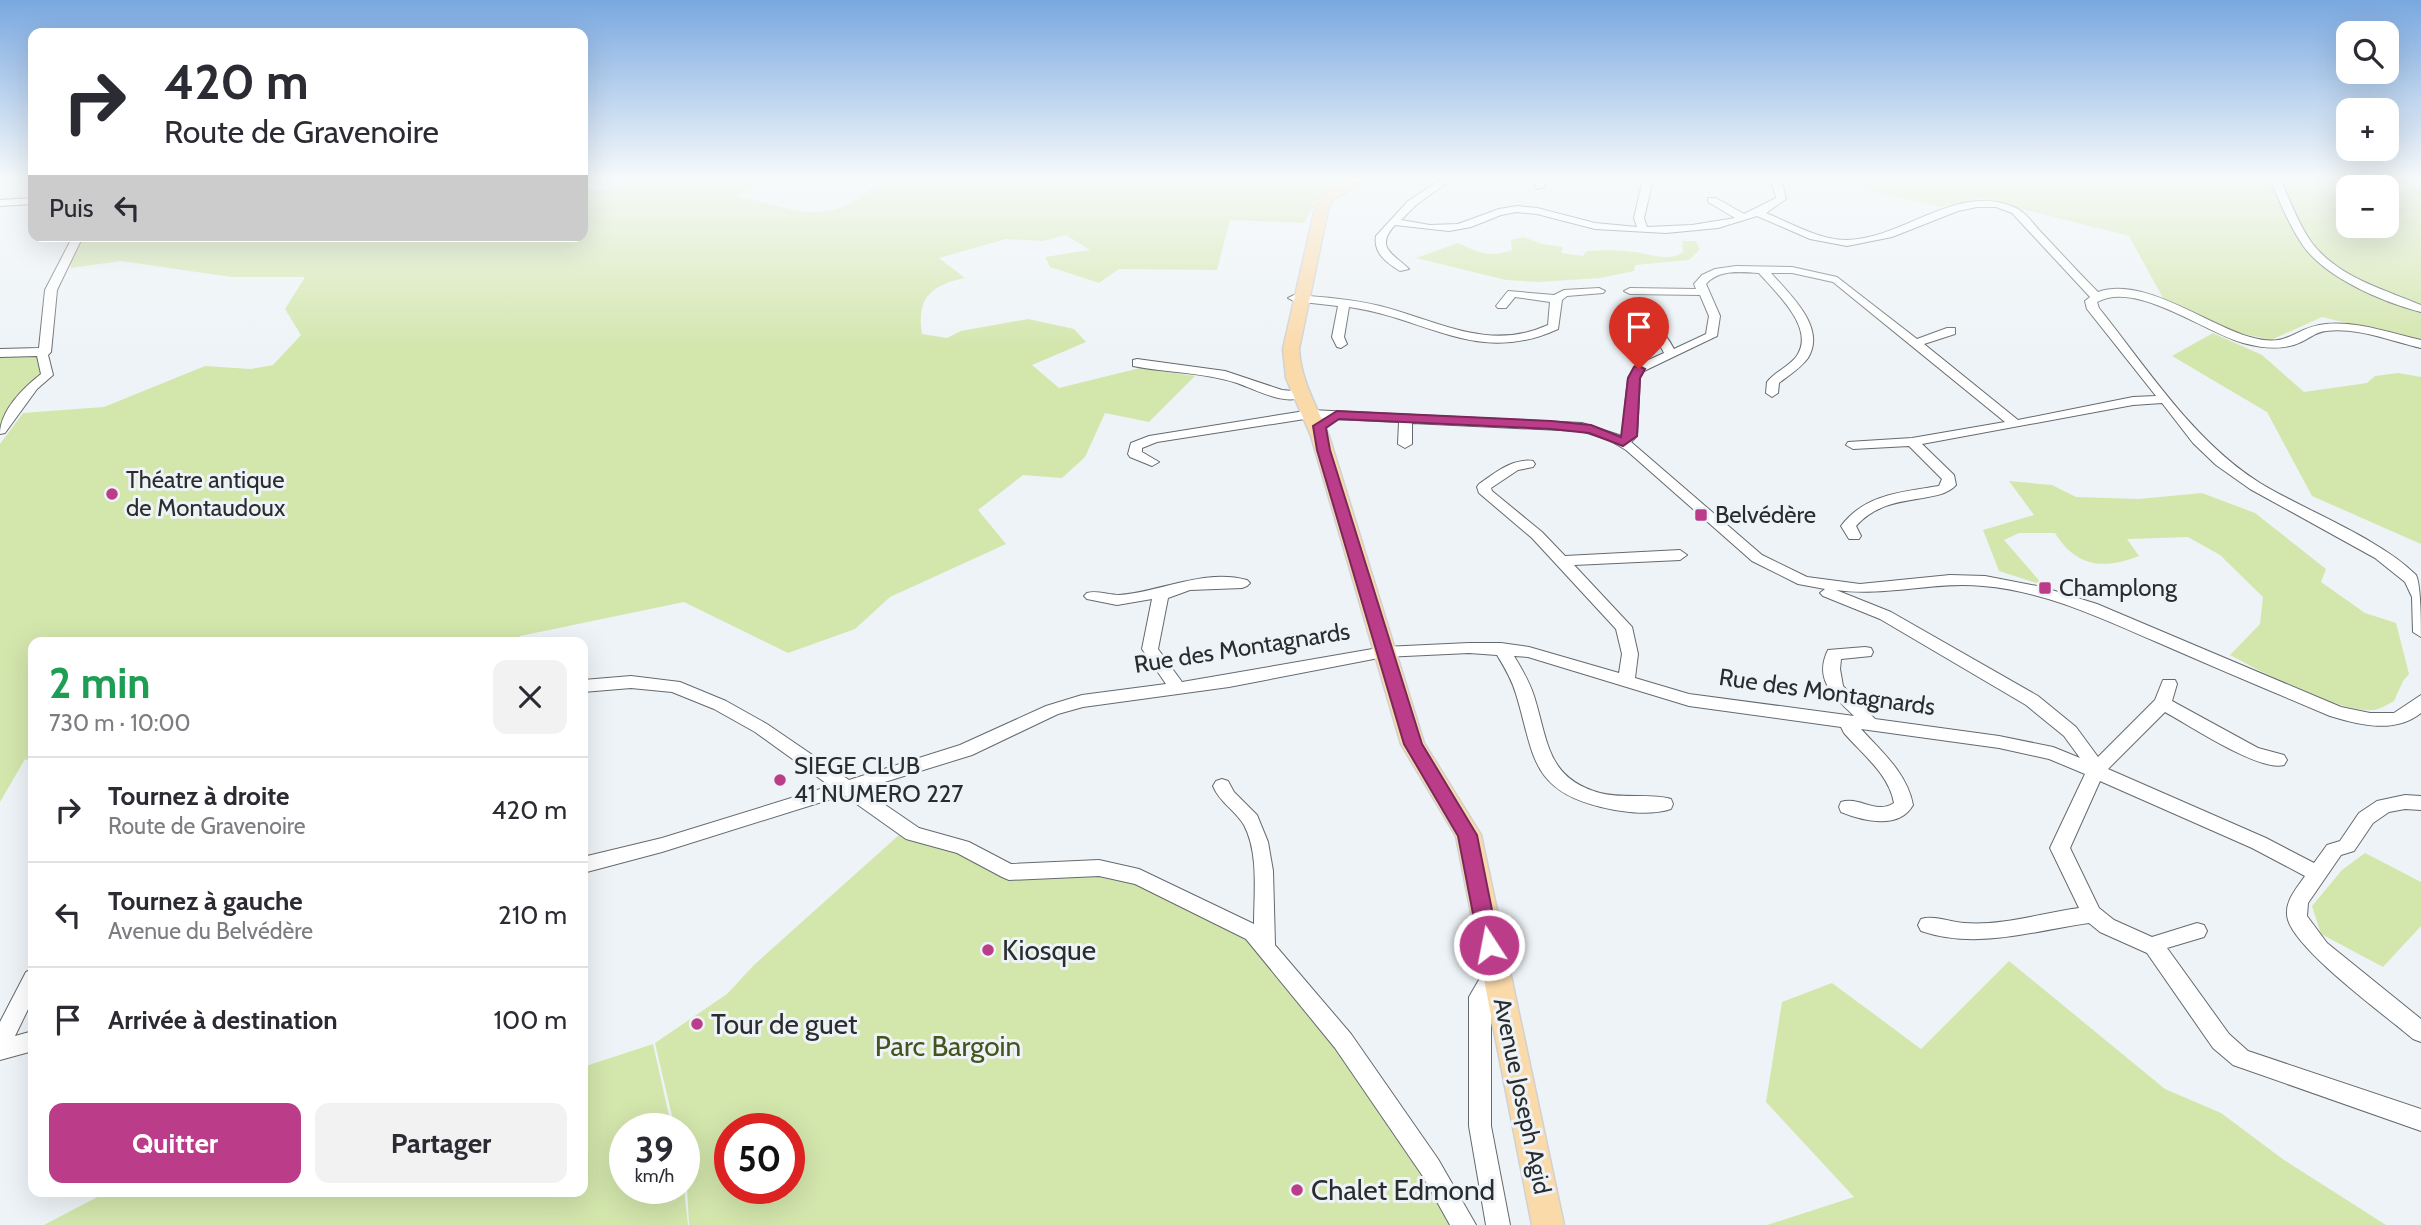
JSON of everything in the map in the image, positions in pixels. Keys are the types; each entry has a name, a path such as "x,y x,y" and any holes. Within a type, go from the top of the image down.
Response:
{"main road":[{"name":"Avenue Joseph Agid","path":"1310,236 1291,349 1290,368 1294,395 1319,423 1384,652 1417,754 1468,835 1494,972 1503,998 1520,1100 1548,1225"}],"street":[{"path":"1380,236 1379,241 1391,260 1404,269"},
{"path":"1814,236 1846,243 1881,236"},
{"path":"2039,236 2095,296"},
{"path":"2303,236 2315,254 2351,278 2421,309"},
{"path":"0,430 18,403 47,376 41,354 45,352 51,290 75,242"},
{"path":"1763,270 1804,322 1807,335 1804,355 1773,382 1772,393"},
{"path":"1623,442 1630,436 1634,378 1639,369 1711,336 1716,328 1716,315 1700,284 1706,277 1719,271 1792,270 1837,280 2014,423"},
{"path":"1630,291 1703,292"},
{"path":"1502,306 1512,293 1556,299 1564,293 1599,292"},
{"path":"2421,344 2332,327 2314,329 2289,343 2262,343 2227,333 2148,299 2119,293 2095,296 2091,301 2093,309 2204,448 2232,471 2380,555 2407,576 2420,597 2421,632"},
{"path":"1298,298 1344,303 1412,318 1470,338 1513,341 1529,339 1554,327 1556,299"},
{"path":"1341,344 1338,337 1344,303"},
{"path":"1625,316 1644,321 1664,337 1670,355"},
{"path":"1917,343 1951,331"},
{"path":"0,353 45,352"},
{"path":"1137,363 1225,375 1294,395"},
{"path":"1853,446 1912,442 2133,401 2164,399"},
{"path":"1405,444 1406,418"},
{"path":"1152,462 1135,454 1136,446 1154,439 1190,432 1319,423 1406,418 1568,426 1602,433 1623,442 1757,558 1802,581 1893,620 1909,633 2015,691 2048,713 2081,743 2096,770"},
{"path":"1854,536 1848,526 1857,514 1875,502 1943,489 1948,485 1949,478 1944,471 1912,442"},
{"path":"1528,464 1489,481 1484,487 1486,493 1562,561 1624,627 1630,654 1626,681"},
{"path":"1562,561 1680,555"},
{"path":"1802,581 1843,589 1950,580 2020,587 2091,608 2336,712 2363,719 2393,719 2408,714 2421,701"},
{"path":"1092,596 1117,600 1151,594 1161,596 1175,587 1195,583 1242,583"},
{"path":"1161,596 1150,649 1177,687"},
{"path":"1501,648 1523,687 1541,755 1551,771 1566,786 1594,799 1616,805 1664,804"},
{"name":"Rue des Montagnards","path":"588,864 802,803 844,786 966,750 1052,710 1115,695 1229,681 1384,652 1501,648 1558,659 1689,700 2053,753 2259,842 2318,874"},
{"path":"1865,652 1834,654 1829,674 1834,688 1863,713 1870,725"},
{"path":"588,686 631,682 674,686 720,705 761,728 913,834 962,847 1009,872 1099,868 1139,877 1253,933 1343,1041 1430,1167 1464,1225"},
{"path":"2169,684 2163,704 2096,770 2060,848 2092,915 2108,926 2154,947 2221,1041 2241,1058 2421,1120"},
{"path":"2163,704 2252,753 2278,760"},
{"path":"1847,807 1864,814 1892,813 1904,805 1904,796 1897,783 1850,729 1849,722"},
{"path":"1222,786 1225,796 1243,808 1253,825 1261,848 1266,882 1265,945"},
{"path":"2421,803 2405,802 2384,806 2365,818 2347,846 2334,850 2298,901 2297,918 2320,949 2421,1031"},
{"path":"1928,925 1952,933 1992,932 2092,915"},
{"path":"2154,947 2197,931"},
{"path":"1494,972 1480,997 1480,1126 1498,1225"},
{"path":"0,1044 28,988"},
{"path":"0,1050 28,1042"}],"green space":[{"path":"588,236 1062,236 1043,241 1006,239 939,258 965,278 944,284 929,295 922,311 922,334 947,338 961,331 1028,319 1074,329 1086,342 1032,365 1059,388 1140,368 1195,376 1149,422 1105,413 1085,457 1062,478 1023,475 978,510 1006,544 890,597 855,629 788,653 684,602 519,637 28,637 28,760 25,759 0,802 0,444 23,413 104,407 205,366 251,369 273,365 301,335 285,309 305,277 231,277 121,261 71,268 69,256 79,242 588,242"},
{"path":"1068,236 1226,236 1217,270 1119,269 1099,283 1050,267 1045,257 1090,250"},
{"path":"2129,236 2421,236 2421,341 2322,317 2271,340 2235,332 2164,300"},
{"path":"1523,237 1542,244 1563,247 1561,253 1583,256 1587,251 1610,250 1671,257 1683,252 1682,241 1696,241 1700,249 1689,260 1635,265 1634,271 1600,278 1538,282 1506,280 1416,258 1458,243 1485,253 1497,254 1512,250 1511,240"},
{"path":"2213,333 2262,355 2304,392 2367,383 2375,376 2398,373 2421,377 2421,544 2312,496 2267,412 2172,356"},
{"path":"42,353 47,375 18,403 0,430 0,355"},
{"path":"2009,481 2052,485 2076,497 2139,499 2202,493 2255,513 2326,569 2321,582 2365,613 2396,623 2409,674 2394,701 2374,710 2359,709 2321,699 2230,655 2260,624 2263,597 2220,555 2188,537 2127,539 2139,556 2102,564 2081,559 2063,544 2055,533 2019,533 2004,540 2043,585 1999,571 1983,530 2034,515"},
{"name":"Parc Bargoin","path":"899,835 955,852 1009,880 1088,874 1122,879 1157,892 1249,942 1293,984 1455,1225 689,1225 688,1204 700,1204 700,1113 671,1113 655,1043 727,994 754,965"},
{"path":"2365,853 2421,882 2421,926 2383,967 2321,934 2312,906 2342,870"},
{"path":"2009,961 2165,1089 2221,1113 2284,1160 2386,1225 1767,1225 1854,1197 1766,1102 1782,1002 1832,983 1921,1049"},
{"path":"653,1044 668,1113 609,1113 609,1204 686,1204 688,1225 44,1225 97,1197 588,1197 588,1065"}],"place":[{"name":"Théatre antique de Montaudoux","path":"112,494"},
{"name":"Belvédère","path":"1701,515"},
{"name":"Champlong","path":"2045,588"},
{"name":"SIEGE CLUB 41 NUMERO 227","path":"780,780"},
{"name":"Kiosque","path":"988,950"},
{"name":"Tour de guet","path":"697,1024"},
{"name":"Chalet Edmond","path":"1297,1190"}],"route":[{"path":"1489,945 1468,835 1413,744 1324,450 1320,426 1337,415 1551,425 1591,429 1623,442 1630,436 1634,378 1639,369"}]}
